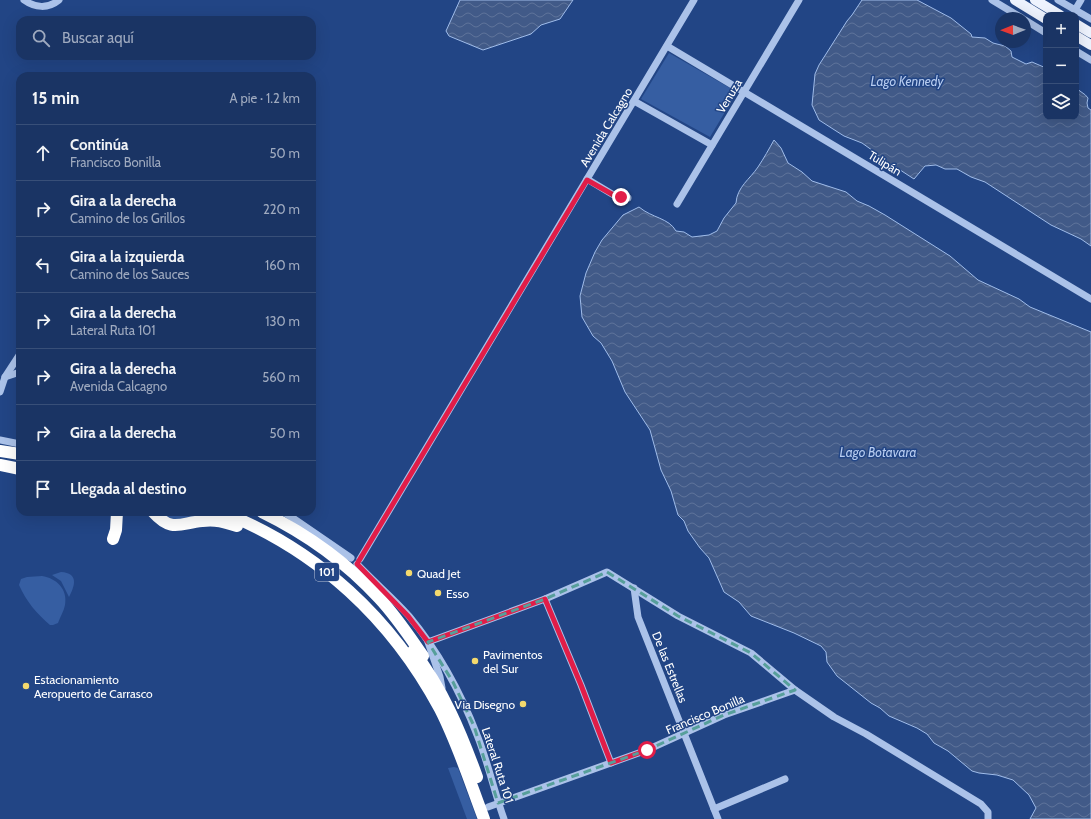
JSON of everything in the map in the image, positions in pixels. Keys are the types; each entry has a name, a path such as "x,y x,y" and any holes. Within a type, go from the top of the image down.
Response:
{"highway":[{"path":"0,451 16,453"},
{"path":"0,458 16,460"},
{"path":"0,466 16,468"},
{"path":"0,473 16,475"},
{"path":"113,539 116,530 117,516"},
{"path":"157,516 168,524 182,526 204,520 223,521 274,544 326,579 361,611 413,672 421,677"},
{"path":"195,522 201,516"},
{"name":"101","path":"231,516 257,527 280,540 337,580 384,626 421,677 440,710 448,726 484,819"},
{"name":"101","path":"250,516 293,539 341,574 376,606 400,633 443,694 493,805 493,819"},
{"path":"269,516 295,530 325,551 354,573 379,597 407,632 428,664 443,694"}],"main road":[{"path":"1015,0 1043,16"},
{"path":"1035,0 1055,12"},
{"path":"1079,26 1091,33"},
{"path":"1079,38 1091,45"}],"street":[{"path":"24,0 29,4 41,7 51,6 58,0"},
{"name":"Avenida Calcagno","path":"358,558 694,0"},
{"name":"Venuza","path":"677,204 799,0"},
{"path":"992,0 1012,12"},
{"path":"1058,0 1091,20"},
{"path":"1075,10 1081,0"},
{"path":"1031,24 1043,31"},
{"name":"Tulipán","path":"667,46 1091,299"},
{"path":"1079,53 1091,60"},
{"path":"634,101 712,145"},
{"path":"587,180 617,197 628,198"},
{"path":"0,392 5,377 16,360"},
{"path":"5,377 16,373"},
{"path":"0,440 16,443"},
{"name":"Lateral Ruta 101","path":"290,516 358,558 408,616 428,642 453,682 474,726 488,764 493,805 504,819"},
{"path":"443,694 440,677 428,642 545,599 607,572 678,616 751,653 795,690 834,717 866,734 981,804 988,815"},
{"name":"De las Estrellas","path":"634,588 638,617 718,819"},
{"path":"545,599 581,685 611,763"},
{"name":"Francisco Bonilla","path":"493,805 661,745 724,715 795,690"},
{"path":"714,809 785,779"}],"highlighted area":[{"path":"607,572 678,616 751,653 795,690 724,715 647,750 498,803 474,726 453,682 428,642 545,599"}],"shaded area":[{"path":"669,53 737,92 710,137 641,99"},
{"path":"164,516 197,516 196,517 172,521"},
{"path":"61,572 67,573 73,577 74,585 69,597 61,581 52,575"},
{"path":"42,576 52,579 60,585 65,594 64,610 58,623 53,625 50,625 36,612 28,602 19,585 21,579"},
{"path":"448,768 458,768 477,819 467,819"}],"water":[{"path":"460,0 573,0 560,19 541,25 531,34 483,50 449,36 446,31"},
{"name":"Lago Kennedy","path":"862,0 917,0 951,18 971,34 972,37 985,38 995,44 995,48 1007,48 1011,51 1012,57 1026,64 1032,62 1043,67 1043,120 1079,120 1079,90 1087,96 1088,108 1091,110 1091,246 1081,239 1051,225 985,182 971,177 957,169 945,169 936,165 925,166 914,179 894,166 882,161 876,153 862,143 844,136 819,120 812,105 815,74 819,65"},
{"name":"Lago Botavara","path":"774,140 781,148 788,163 812,181 846,192 857,201 885,215 950,256 978,280 1019,299 1030,307 1091,332 1091,819 1030,819 1036,808 1029,795 1013,780 997,775 972,771 948,751 934,743 927,734 889,716 837,676 827,662 826,652 821,646 794,633 751,616 739,602 724,592 709,558 700,548 688,531 684,521 678,515 671,491 661,470 650,430 625,392 612,361 601,343 593,336 582,317 580,296 586,273 602,240 623,215 639,207 649,214 669,223 676,231 684,232 692,237 709,235 717,231 724,218 736,203 741,188 758,167"}],"place":[{"name":"Quad Jet","path":"409,573"},
{"name":"Esso","path":"438,593"},
{"name":"Pavimentos del Sur","path":"475,661"},
{"name":"Estacionamiento Aeropuerto de Carrasco","path":"26,686"},
{"name":"Via Disegno","path":"523,704"}],"route":[{"path":"621,197 617,197 587,180 357,564 390,596 421,631 428,642 545,599 581,685 611,763 647,750"}]}
